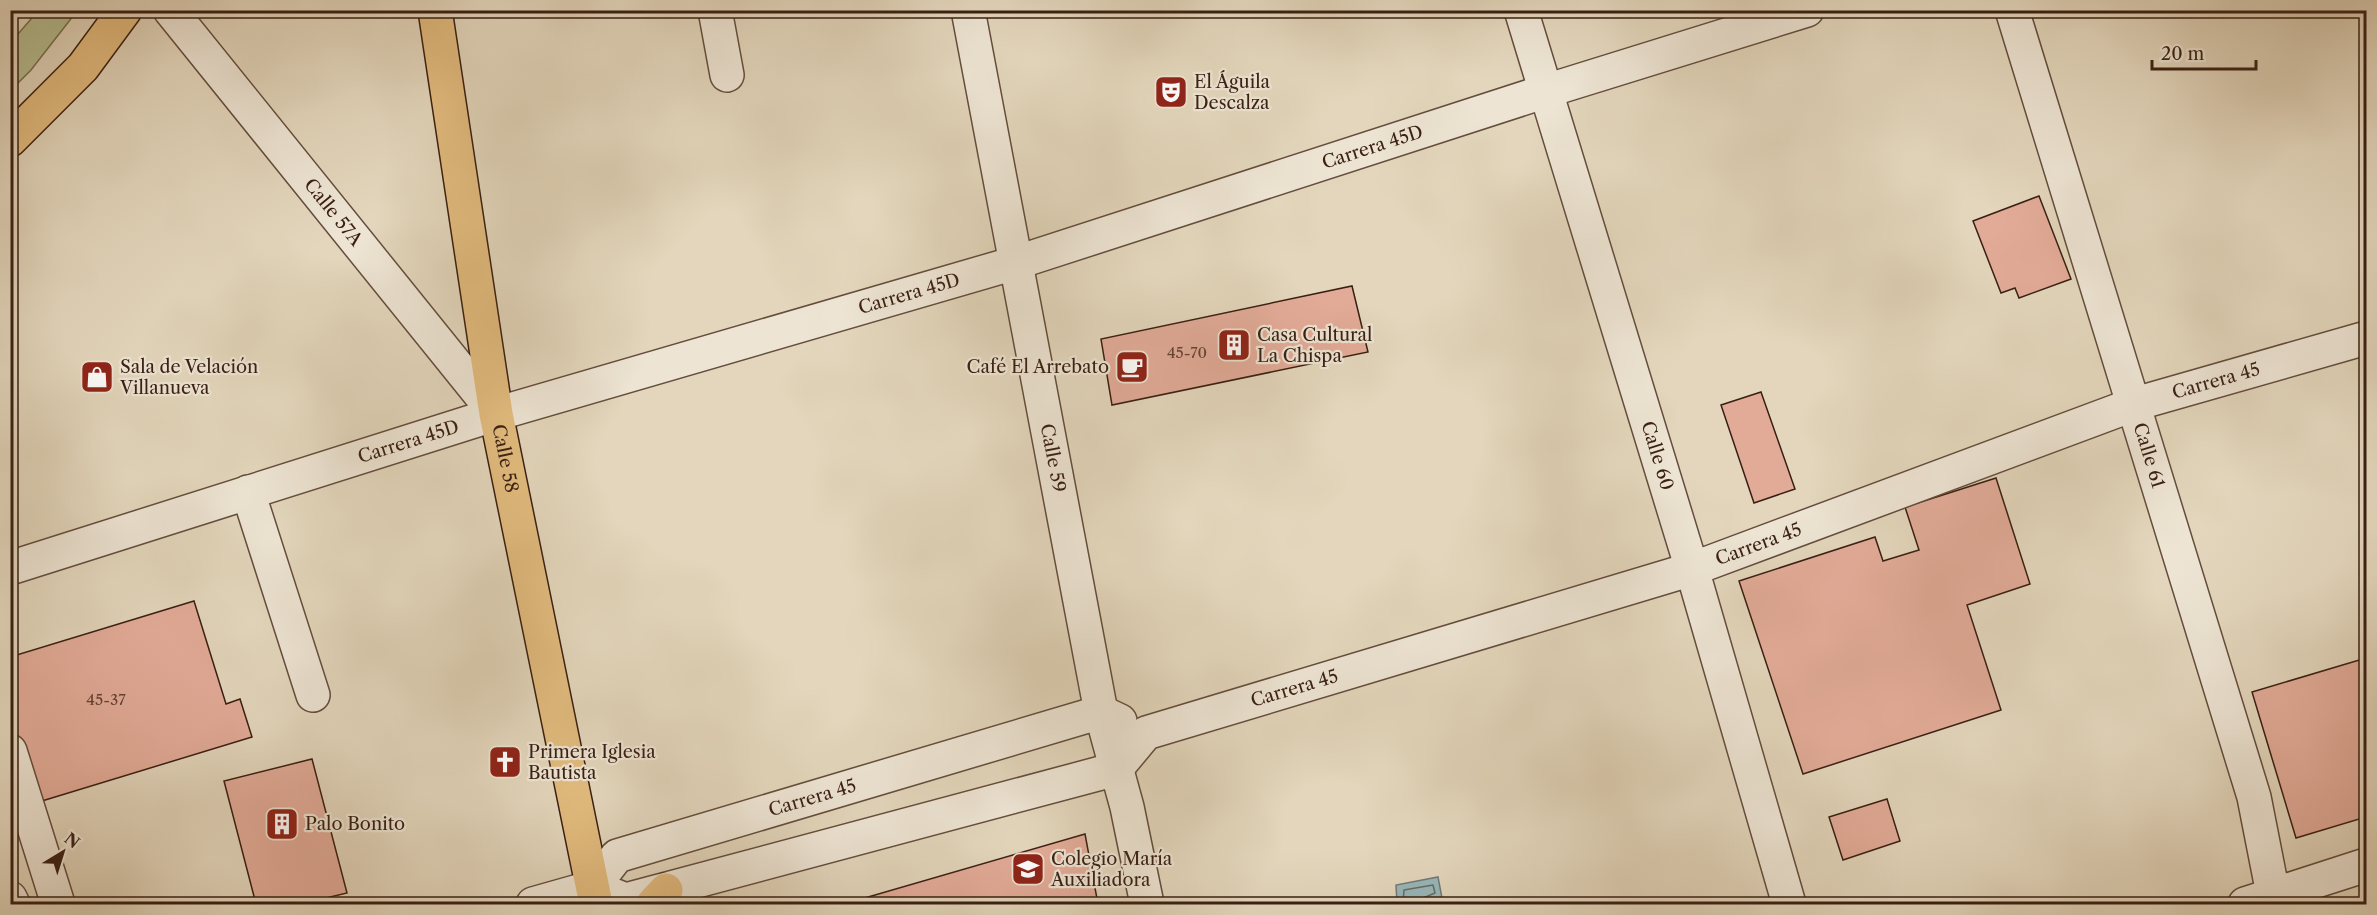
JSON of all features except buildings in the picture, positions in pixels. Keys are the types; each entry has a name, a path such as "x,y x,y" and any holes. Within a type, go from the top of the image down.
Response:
{"main road":[{"path":"10,140 83,67 125,10"},
{"name":"Calle 58","path":"435,10 496,414 595,896"}],"street":[{"name":"Calle 57A","path":"170,10 496,414"},
{"path":"715,10 727,75"},
{"name":"Calle 59","path":"968,10 1101,712 1127,807 1146,904"},
{"name":"Calle 60","path":"1521,10 1692,569 1789,904"},
{"name":"Carrera 45D","path":"10,568 496,414 1015,263 1546,91 1807,10"},
{"name":"Calle 61","path":"2012,10 2254,797 2264,901"},
{"path":"10,126 50,101"},
{"name":"Carrera 45","path":"1146,734 1692,569 2135,404 2367,338"},
{"path":"248,492 313,695"},
{"path":"533,904 595,896 626,900 670,892 837,843 1116,769 1146,734 1101,712"},
{"name":"Carrera 45","path":"595,896 617,856 1101,712"},
{"path":"10,751 58,904"},
{"path":"873,780 887,830"},
{"path":"823,795 837,843"},
{"path":"670,892 678,838"},
{"path":"2264,901 2367,865"},
{"path":"10,898 12,904"}],"green space":[{"path":"38,11 77,11 31,70 11,90 11,42"}],"water":[{"path":"1438,877 1442,898 1415,904 1397,904 1396,885"}],"place":[{"name":"El Águila Descalza","path":"1171,92"},
{"name":"Casa Cultural La Chispa","path":"1234,345"},
{"name":"Café El Arrebato","path":"1132,367"},
{"name":"Sala de Velación Villanueva","path":"97,377"},
{"name":"Primera Iglesia Bautista","path":"505,762"},
{"name":"Palo Bonito","path":"282,824"},
{"name":"Colegio María Auxiliadora","path":"1028,869"}]}
